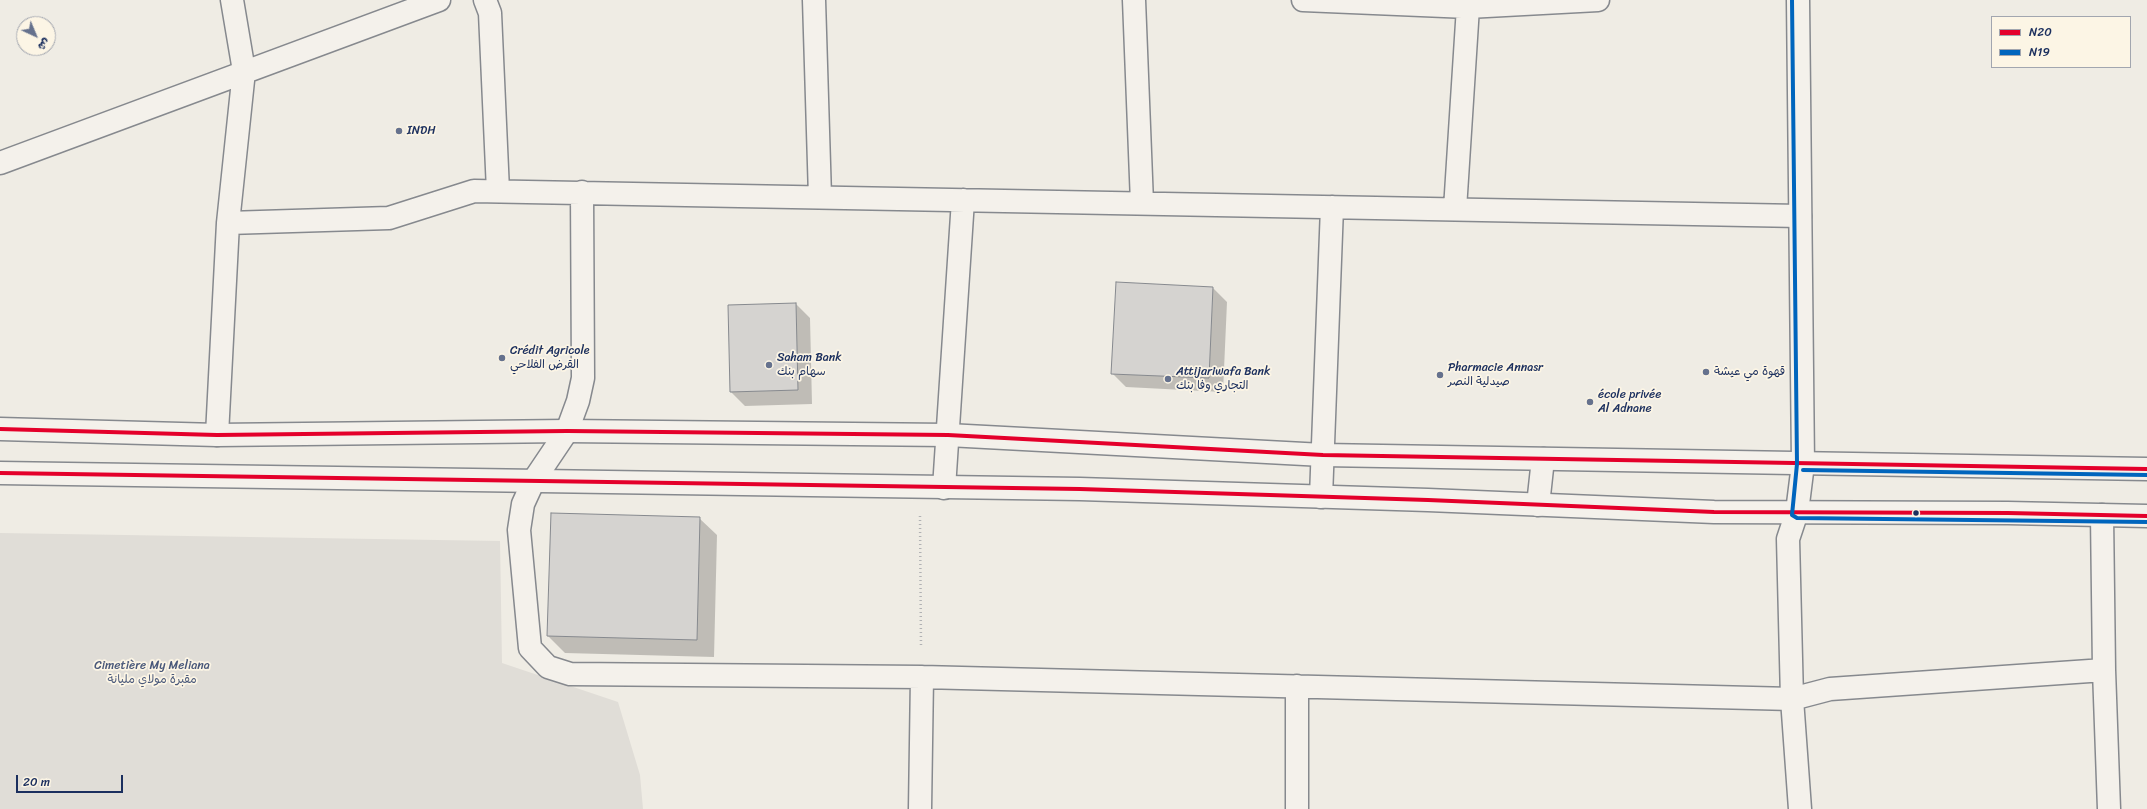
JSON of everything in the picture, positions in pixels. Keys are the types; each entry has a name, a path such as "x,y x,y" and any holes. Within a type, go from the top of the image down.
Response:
{"street":[{"path":"217,435 228,223 244,71 232,0"},
{"path":"0,162 440,0"},
{"path":"485,0 490,13 498,191"},
{"path":"814,0 820,197"},
{"path":"1134,0 1142,203"},
{"path":"1303,0 1467,3 1598,0"},
{"path":"1798,0 1803,464 1797,512 1788,539 1792,699 1800,809"},
{"path":"1455,209 1467,3"},
{"path":"228,223 389,218 474,191 1800,216"},
{"path":"582,192 583,378 578,401 567,431 534,480 523,504 519,530 530,648 548,667 570,674 922,677 1792,699 1830,689 2104,670"},
{"path":"944,488 963,200"},
{"path":"1321,497 1324,455 1332,207"},
{"path":"0,429 217,435 567,431 948,434 1324,455 1543,460 2147,469"},
{"path":"1538,505 1543,460"},
{"path":"0,473 1080,489 1714,512 2147,516"},
{"path":"2102,515 2104,670 2109,809"},
{"path":"920,809 922,677"},
{"path":"1297,686 1297,809"}],"path":[{"path":"920,487 922,677"}],"green space":[{"name":"Cimetière My Meliana مقبرة مولاي مليانة","path":"0,533 500,541 502,663 618,702 640,775 643,809 0,809"}],"building":[{"path":"1116,282 1213,287 1209,378 1111,374"},
{"path":"796,303 798,390 730,392 728,305"},
{"path":"551,513 700,517 697,640 547,636"}],"transit line":[{"name":"N19","path":"1792,0 1797,464 1792,515 1797,518 2147,522"},
{"name":"N20","path":"0,429 217,435 567,431 948,435 1323,455 2147,469"},
{"name":"N19","path":"1803,470 2147,475"},
{"name":"N20","path":"0,473 1080,489 1428,500 1714,512 2008,513 2147,516"}],"place":[{"name":"INDH","path":"399,131"},
{"name":"Crédit Agricole القرض الفلاحي","path":"502,358"},
{"name":"Saham Bank سهام بنك","path":"769,365"},
{"name":"قهوة مي عيشة","path":"1706,372"},
{"name":"Pharmacie Annasr صيدلية النصر","path":"1440,375"},
{"name":"Attijariwafa Bank التجاري وفا بنك","path":"1168,379"},
{"name":"école privée Al Adnane","path":"1590,402"}]}
